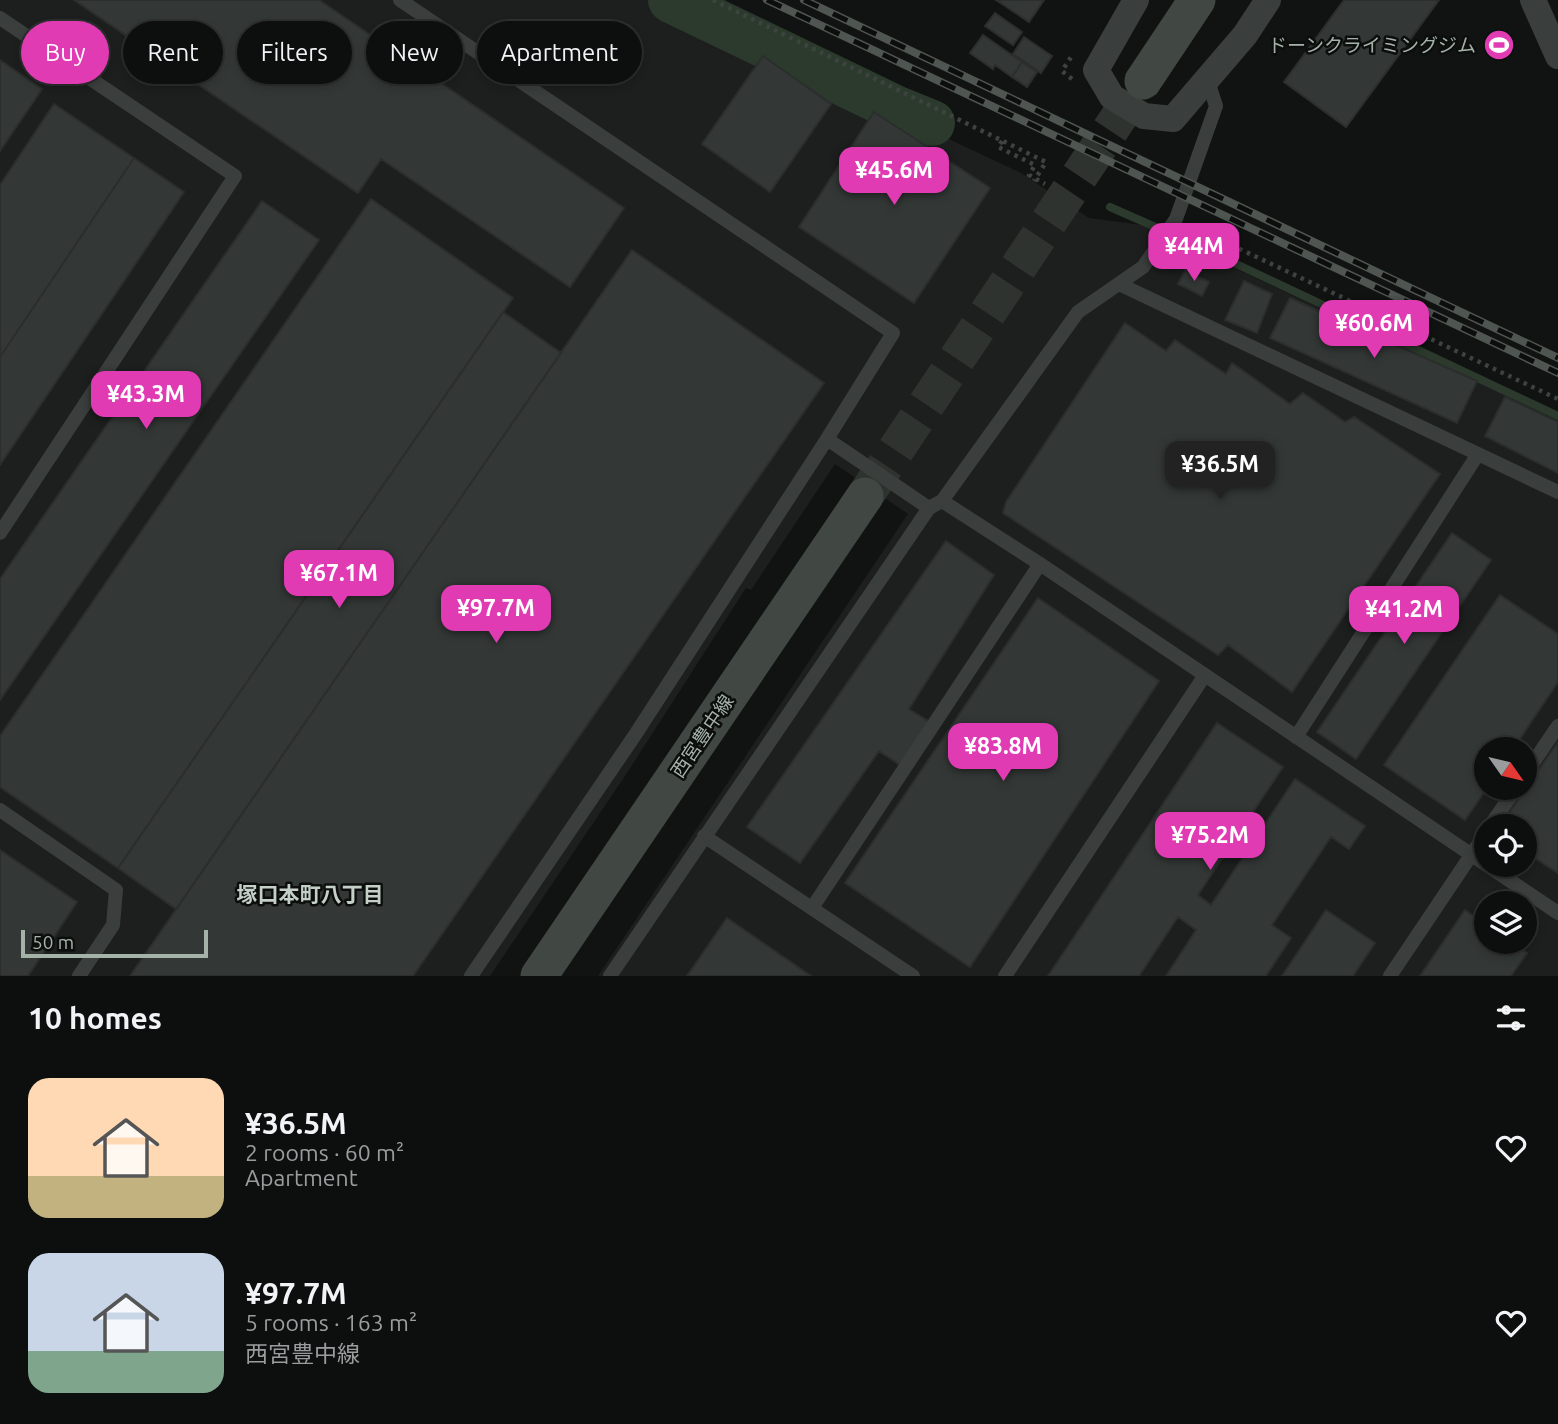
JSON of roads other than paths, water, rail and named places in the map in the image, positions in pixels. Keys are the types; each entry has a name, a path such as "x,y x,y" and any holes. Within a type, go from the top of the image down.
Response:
{"main road":[{"path":"1143,81 1197,0"},
{"name":"西宮豊中線","path":"539,976 865,496"}],"street":[{"path":"1136,0 1096,70 1112,97 1144,116 1173,119 1245,35 1268,0"},
{"path":"1533,0 1558,56"}],"lane":[{"path":"401,0 893,333 635,735 471,976"},
{"path":"0,18 235,176 0,533"},
{"path":"610,976 935,504 1078,312 1143,267 1176,219 1216,106 1207,78"},
{"path":"1119,284 1558,492"},
{"path":"827,439 1040,564 1558,913"},
{"path":"1296,737 1478,454"},
{"path":"812,908 1040,564"},
{"path":"1005,976 1205,675"},
{"path":"1537,757 1558,726"},
{"path":"0,810 116,890 113,925 79,976"},
{"path":"704,836 913,976"},
{"path":"1390,976 1474,851"}],"waterway":[{"path":"671,0 895,108 932,123"},
{"path":"1110,207 1558,416"}],"tunnel":[{"path":"865,496 1143,81"}],"railway":[{"path":"767,0 1558,373"},
{"path":"804,0 1558,358"}],"place":[{"name":"ドーンクライミングジム","path":"1499,45"}],"district":[{"name":"塚口本町八丁目","path":"310,895"}]}
